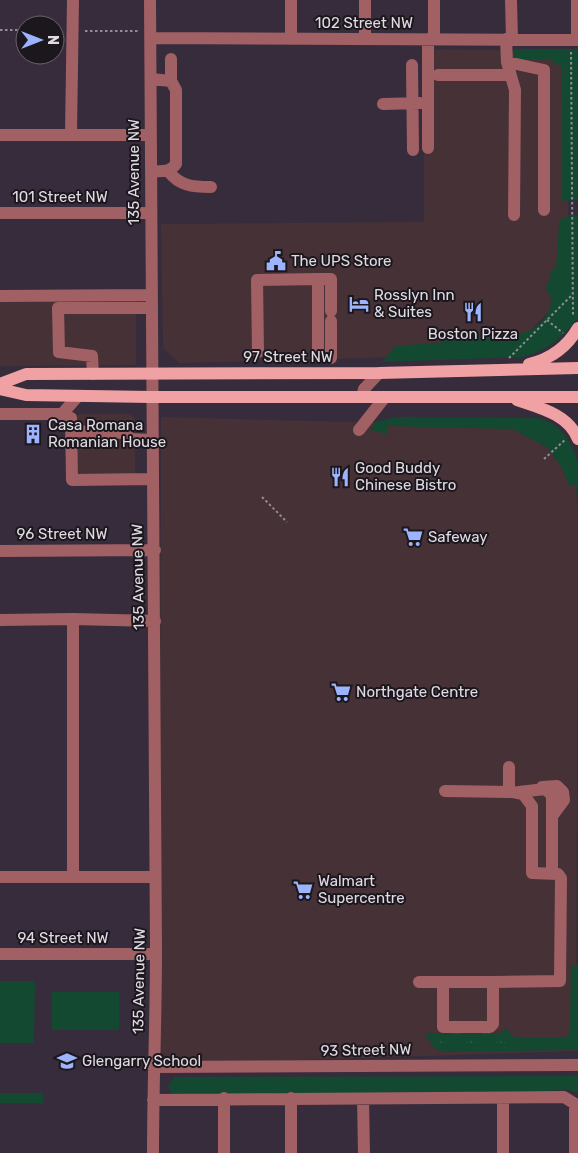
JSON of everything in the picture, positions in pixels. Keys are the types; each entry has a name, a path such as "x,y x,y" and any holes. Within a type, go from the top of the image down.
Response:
{"main road":[{"path":"506,364 536,362 558,352 571,340 576,323"},
{"name":"97 Street NW","path":"0,384 26,374 379,373 506,364 578,368"},
{"path":"0,389 26,395 78,396 578,397"},
{"path":"507,397 565,420 575,431 573,438"}],"street":[{"path":"71,134 73,0"},
{"name":"135 Avenue NW","path":"150,0 150,302 155,550 156,954 153,1153"},
{"path":"290,39 291,0"},
{"path":"365,0 365,39"},
{"path":"428,148 428,103 434,0"},
{"path":"511,0 509,68 515,90 514,215"},
{"path":"577,0 578,40"},
{"name":"102 Street NW","path":"150,38 578,40"},
{"path":"151,171 168,171 173,169 176,164 176,90 171,81 170,59"},
{"path":"412,65 413,150"},
{"path":"438,75 509,68 544,70 544,210"},
{"path":"150,79 171,81"},
{"path":"383,104 428,103"},
{"path":"0,135 151,135"},
{"path":"168,171 174,178 190,187 211,186"},
{"name":"101 Street NW","path":"0,213 151,213"},
{"path":"258,352 257,280 331,278 331,358"},
{"path":"318,279 318,351"},
{"path":"0,296 150,302"},
{"path":"93,374 92,356 59,352 58,308 150,302"},
{"path":"362,397 364,389 379,373"},
{"path":"62,414 78,396"},
{"path":"359,430 385,397"},
{"path":"0,414 62,414 71,418 72,480 153,479"},
{"path":"71,431 124,433 131,439 152,440"},
{"name":"96 Street NW","path":"0,550 155,550"},
{"path":"73,619 73,877"},
{"path":"0,620 155,621"},
{"path":"509,767 514,792"},
{"path":"445,791 514,792 545,788 550,792 553,815 552,874"},
{"path":"420,982 558,982 562,979 562,878 558,874 532,874 532,806 527,798 514,792"},
{"path":"0,877 155,877"},
{"name":"94 Street NW","path":"0,954 156,954"},
{"path":"443,982 442,1024 447,1028 490,1027 492,1024 492,982"},
{"name":"93 Street NW","path":"153,1067 578,1065"},
{"path":"153,1100 564,1097 575,1104 575,1153"},
{"path":"224,1098 224,1153"},
{"path":"291,1098 292,1153"},
{"path":"503,1153 504,1098"},
{"path":"363,1099 364,1153"}],"path":[{"path":"0,30 15,30"},
{"path":"65,30 140,32 150,38"},
{"path":"576,323 573,294 571,48 578,40"},
{"path":"506,364 573,294"},
{"path":"547,320 566,335"},
{"path":"544,459 573,438"},
{"path":"262,498 287,522"}],"shaded area":[{"path":"424,49 567,51 569,291 507,354 179,363 163,348 161,224 424,222"},
{"path":"0,300 136,300 136,365 0,366"},
{"path":"79,414 130,414 135,419 135,476 82,476 75,469 75,419"},
{"path":"161,417 497,426 513,429 548,448 561,466 569,485 576,486 578,518 576,1051 176,1064 159,1051"}],"green space":[{"path":"514,49 578,49 578,200 562,201 561,65 553,64 553,59 514,59"},
{"path":"570,215 578,215 578,318 553,343 539,351 522,357 382,362 396,346 446,342 446,332 480,334 480,338 500,337 520,334 537,326 544,319 551,304 550,296 545,288 549,283 551,270 556,270 560,220"},
{"path":"397,417 538,418 553,424 568,440 578,463 578,505 576,486 569,485 561,466 548,448 513,429 388,426 387,434 371,430 375,422"},
{"path":"577,795 578,795 578,965"},
{"path":"571,965 578,965 578,1050 447,1052 435,1049 424,1033 438,1033 439,1043 512,1043 516,1038 565,1038 570,1033"},
{"path":"0,981 35,981 34,1043 0,1043"},
{"path":"52,992 119,992 119,1030 52,1030"},
{"path":"505,1028 515,1038 512,1043 438,1043 438,1033 501,1033"},
{"path":"578,1076 578,1093 568,1090 485,1093 172,1094 168,1086 174,1077"},
{"path":"0,1093 43,1093 43,1103 0,1103"}],"place":[{"name":"The UPS Store","path":"276,261"},
{"name":"Rosslyn Inn & Suites","path":"359,304"},
{"name":"Boston Pizza","path":"473,312"},
{"name":"Casa Romana Romanian House","path":"33,434"},
{"name":"Good Buddy Chinese Bistro","path":"340,477"},
{"name":"Safeway","path":"413,537"},
{"name":"Northgate Centre","path":"341,692"},
{"name":"Walmart Supercentre","path":"303,890"},
{"name":"Glengarry School","path":"67,1061"}]}
